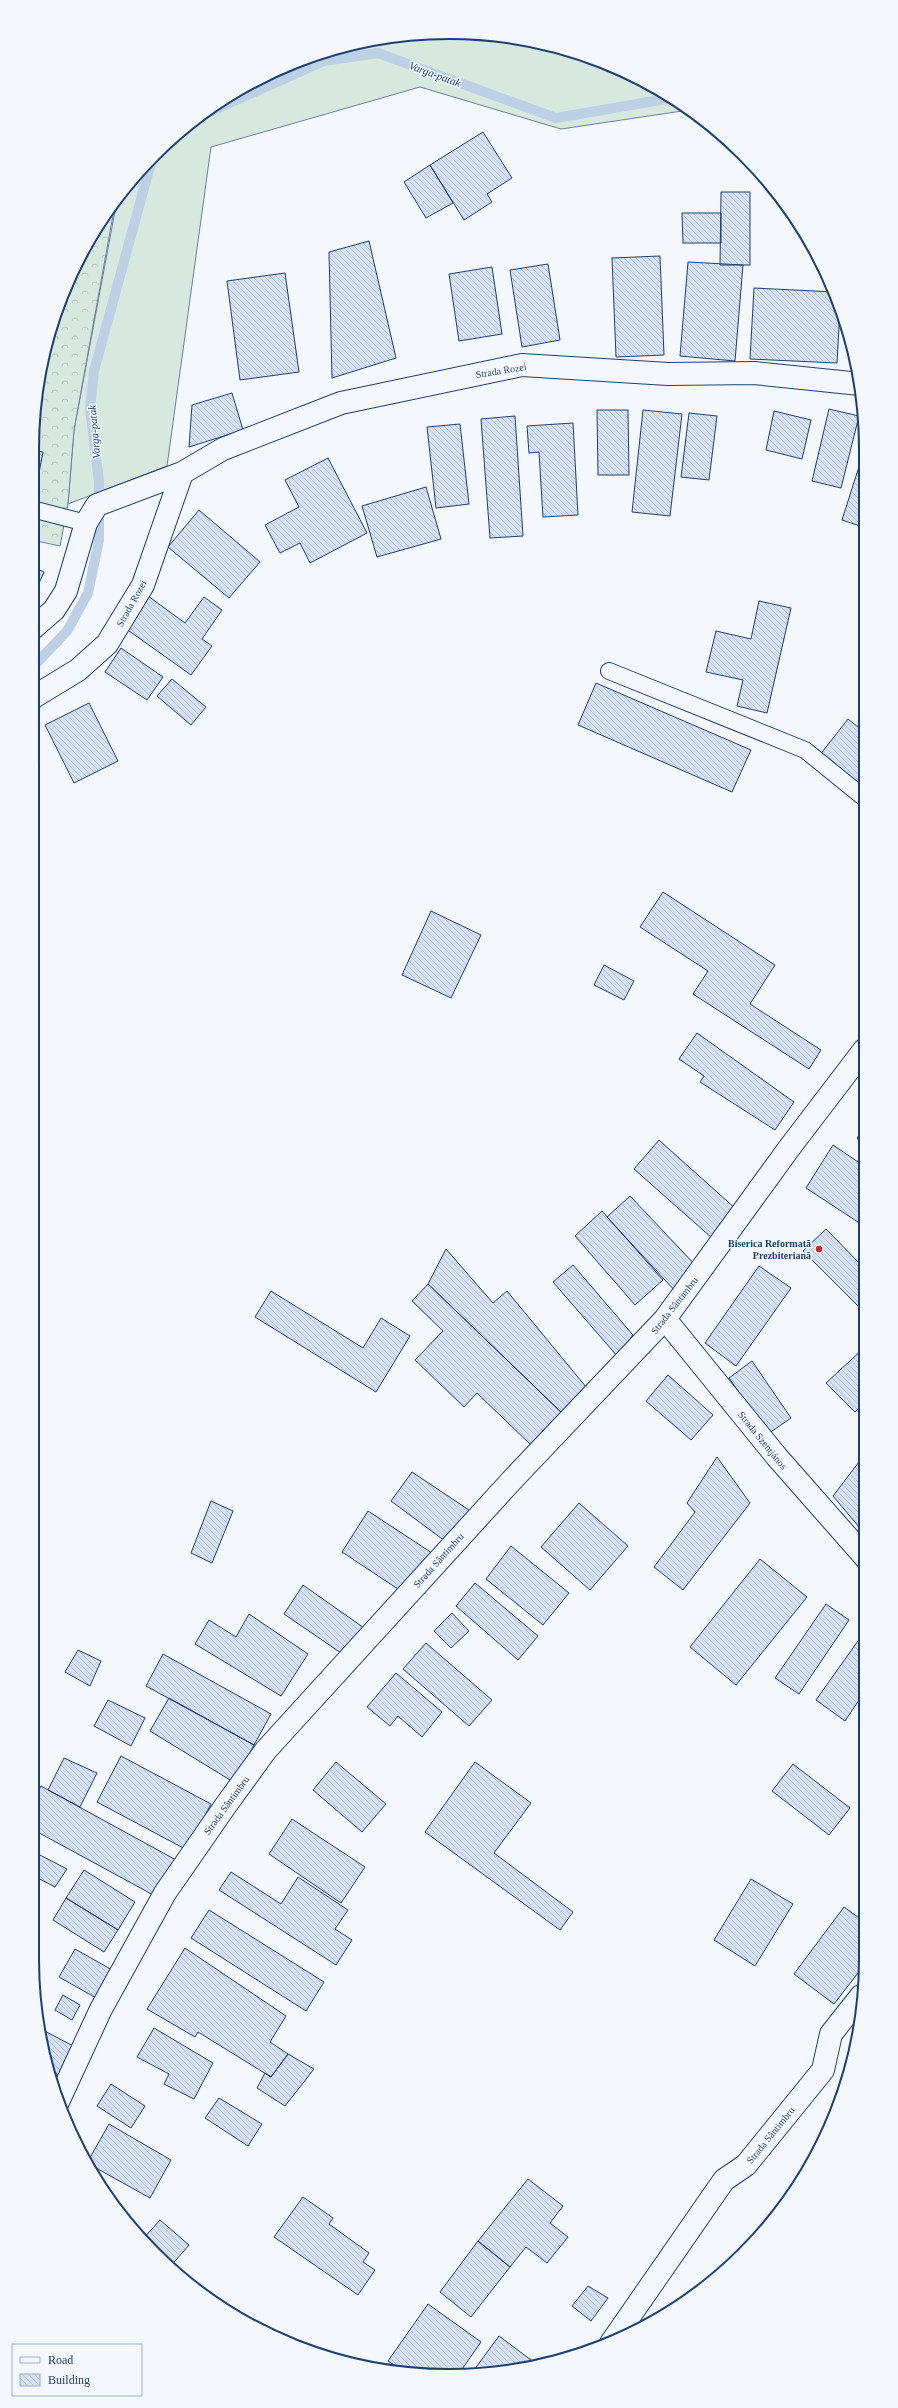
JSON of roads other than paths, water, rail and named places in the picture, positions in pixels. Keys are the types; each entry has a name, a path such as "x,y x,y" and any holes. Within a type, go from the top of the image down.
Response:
{"street":[{"name":"Strada Rozei","path":"91,514 135,490 182,472 223,449 341,403 522,364 668,374 754,373 853,383"},
{"name":"Strada Rozei","path":"39,694 78,670 108,644 143,585 182,472"},
{"path":"39,623 54,610 66,591 91,514"},
{"name":"Strada Sântimbru","path":"62,2094 101,2009 165,1893 266,1750 513,1478 665,1319 790,1147 859,1057"},
{"name":"Strada Szentjános","path":"665,1319 776,1457 859,1550"},
{"name":"Strada Sântimbru","path":"618,2332 724,2180 746,2165 823,2070 831,2034 856,2002"}],"lane":[{"path":"39,510 91,514"},
{"path":"609,671 805,750 859,794"}],"waterway":[{"name":"Varga-patak","path":"228,104 324,61 378,53 556,118 663,100"},
{"name":"Varga-patak","path":"39,661 67,631 88,593 99,540 99,482 90,409 94,371 149,170"}],"place":[{"name":"Biserica Reformată Prezbiteriană","path":"819,1249"}]}
